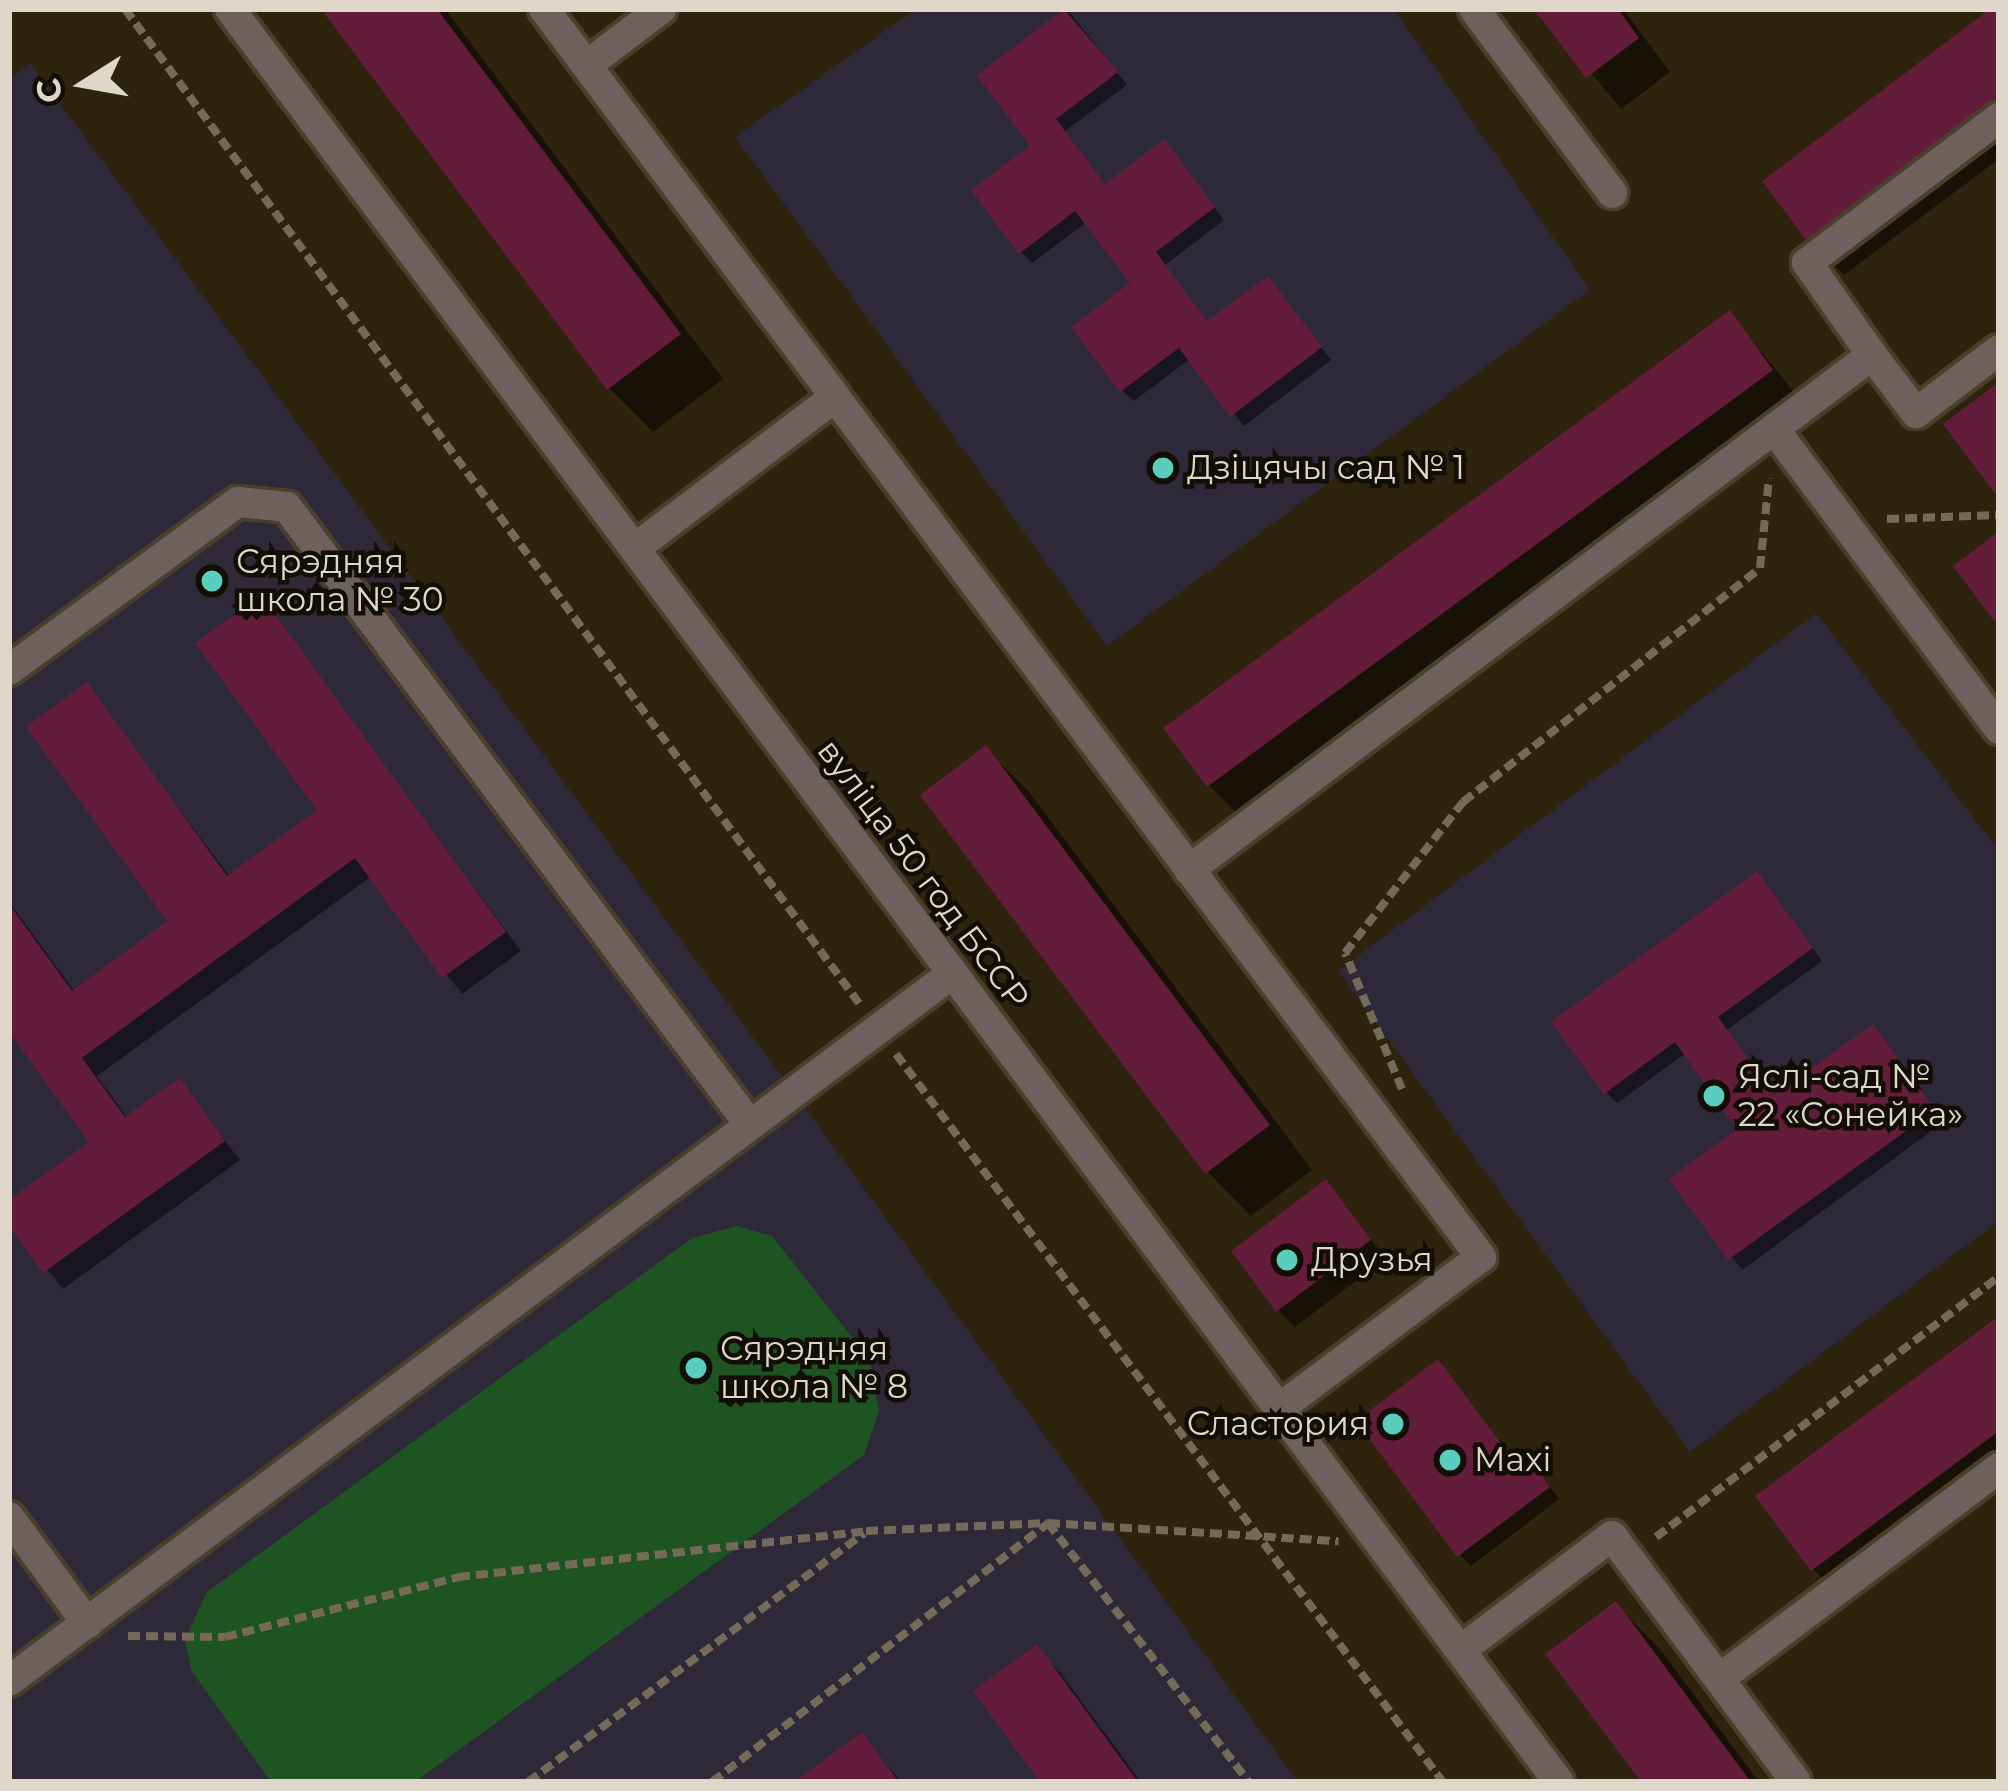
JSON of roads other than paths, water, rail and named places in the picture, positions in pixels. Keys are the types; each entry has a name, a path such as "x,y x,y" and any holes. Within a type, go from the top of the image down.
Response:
{"street":[{"name":"вуліца 50 год БССР","path":"230,9 1559,1782"},
{"path":"544,9 1481,1257 1280,1408"},
{"path":"586,65 662,9"},
{"path":"1474,9 1612,193"},
{"path":"1999,118 1807,263 1916,413 1999,350"},
{"path":"1189,870 1872,355"},
{"path":"634,548 835,398"},
{"path":"1774,429 1999,729"},
{"path":"9,670 238,502 287,507 750,1125"},
{"path":"9,1682 953,973"},
{"path":"1719,1679 1999,1468"},
{"path":"9,1517 79,1630"},
{"path":"1461,1650 1612,1536 1796,1782"}],"place":[{"name":"Дзіцячы сад № 1","path":"1163,468"},
{"name":"Сярэдняя школа № 30","path":"212,581"},
{"name":"Яслі-сад № 22 «Сонейка»","path":"1714,1096"},
{"name":"Друзья","path":"1287,1260"},
{"name":"Сярэдняя школа № 8","path":"696,1368"},
{"name":"Сластория","path":"1393,1424"},
{"name":"Maxi","path":"1450,1460"}]}
